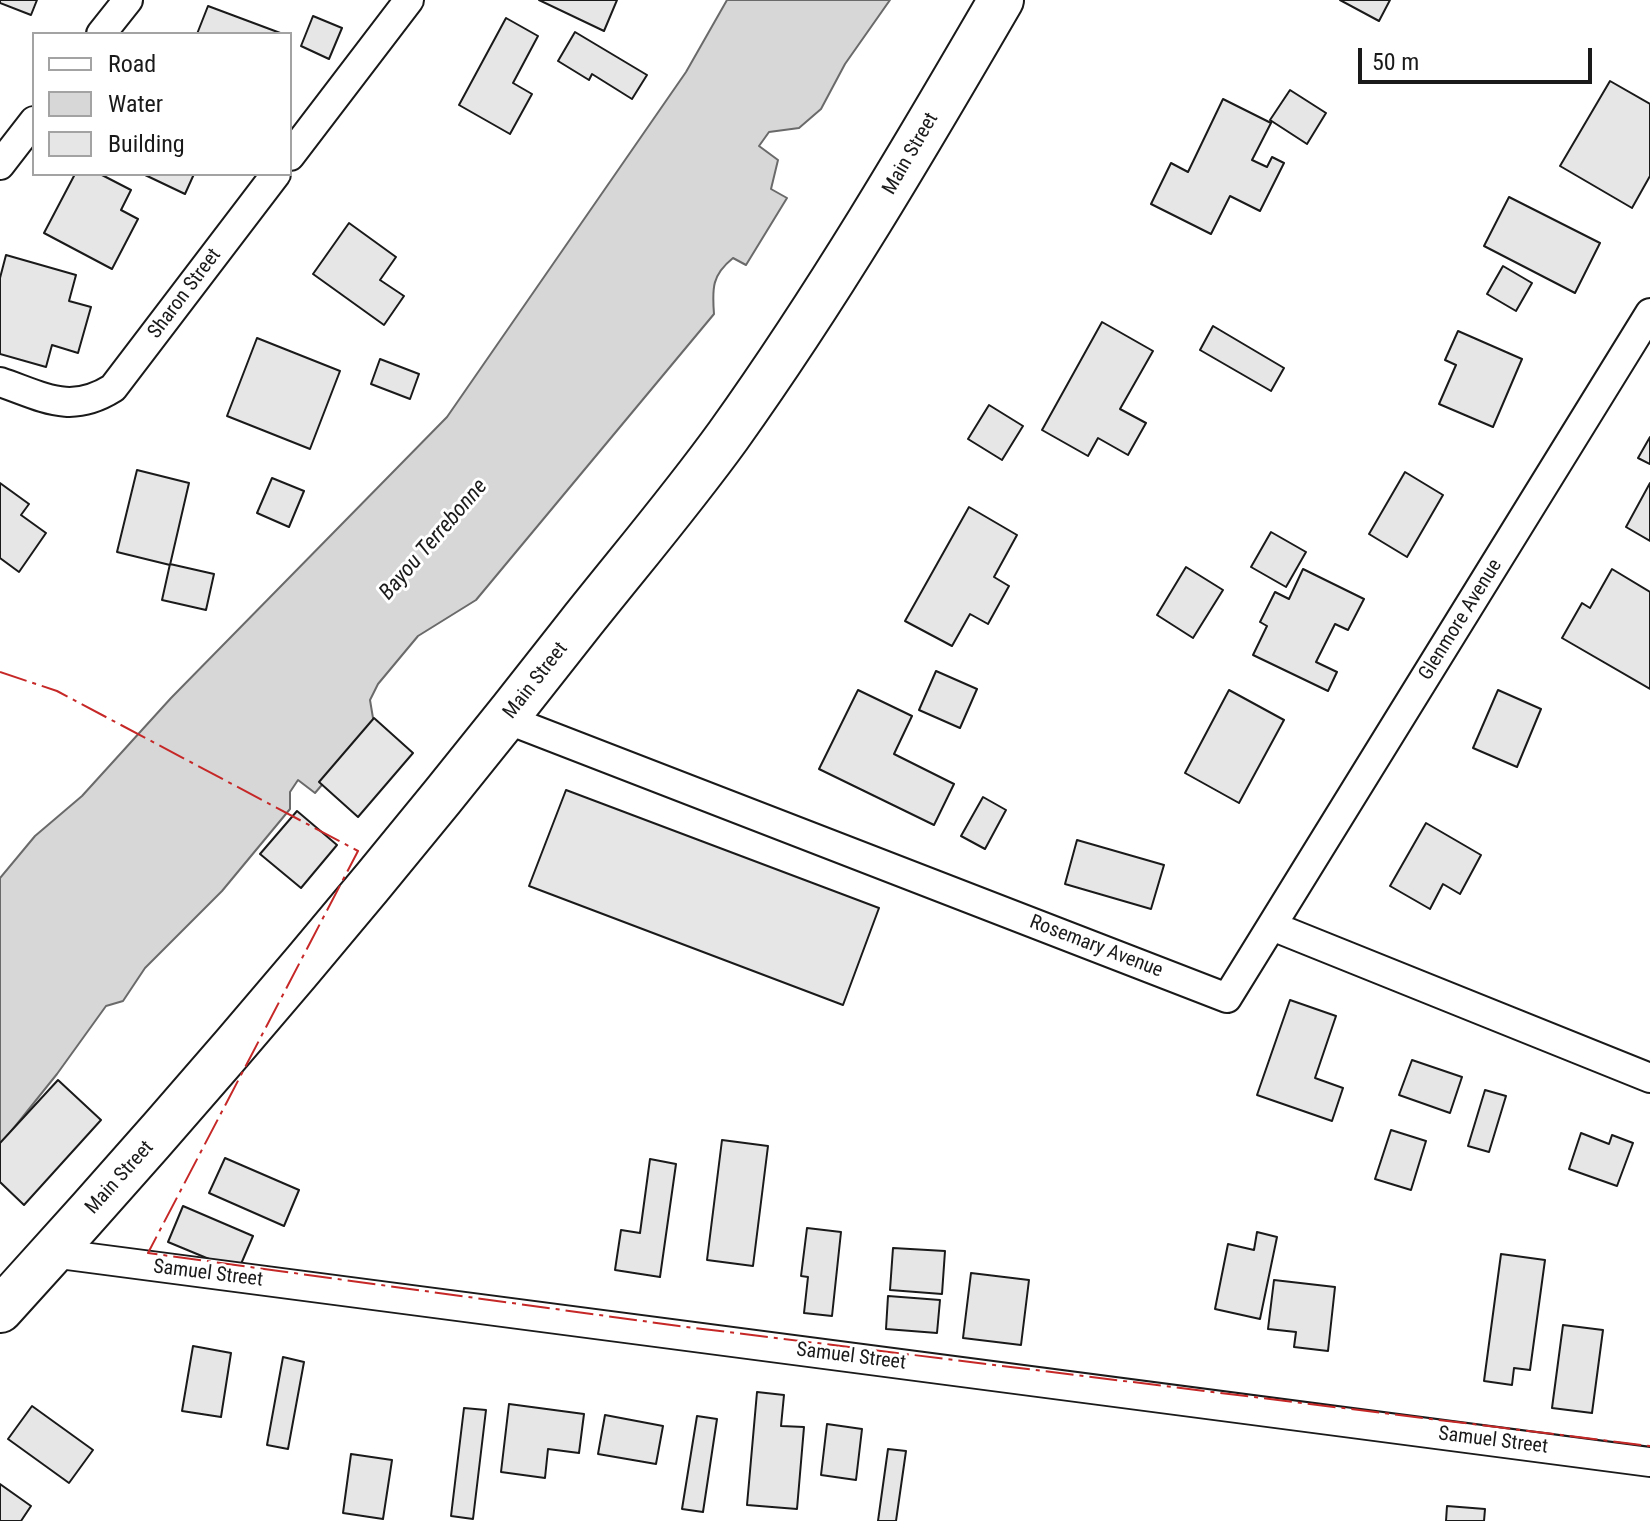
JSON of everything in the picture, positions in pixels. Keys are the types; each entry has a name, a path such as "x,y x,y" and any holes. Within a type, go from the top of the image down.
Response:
{"main road":[{"name":"Main Street","path":"0,1310 282,992 506,719 727,437 863,237 1001,0"}],"street":[{"path":"103,32 128,0"},
{"path":"292,153 409,0"},
{"path":"0,165 32,124"},
{"name":"Sharon Street","path":"0,382 69,405 84,402 113,388 274,176"},
{"name":"Glenmore Avenue","path":"1272,926 1650,313"},
{"name":"Rosemary Avenue","path":"506,719 1227,998 1272,926"},
{"path":"1272,926 1650,1078"},
{"name":"Samuel Street","path":"52,1253 1650,1462"}],"water":[{"name":"Bayou Terrebonne","path":"727,0 890,0 845,64 821,109 799,128 769,132 759,146 778,160 771,189 787,198 746,265 733,258 717,276 714,314 476,600 418,636 378,684 370,700 374,724 315,793 298,780 290,792 290,809 222,891 145,968 123,1001 106,1006 0,1145 0,878 35,836 82,796 171,698 447,417 686,72"}],"building":[{"path":"0,0 37,0 31,15 0,3"},
{"path":"539,0 617,0 604,31"},
{"path":"1340,0 1390,0 1379,21"},
{"path":"208,6 278,32 198,32"},
{"path":"313,16 342,28 329,59 301,46"},
{"path":"506,18 538,36 513,83 532,94 510,134 459,105"},
{"path":"575,32 647,75 632,99 592,74 589,80 558,61"},
{"path":"1610,81 1650,104 1650,176 1632,208 1560,166"},
{"path":"1290,90 1326,113 1307,144 1270,120"},
{"path":"1223,99 1271,123 1252,160 1267,167 1272,157 1284,163 1260,211 1230,196 1211,234 1151,204 1171,163 1188,172"},
{"path":"74,176 104,176 131,190 121,210 138,219 112,269 44,233"},
{"path":"147,176 193,176 185,194"},
{"path":"1509,197 1600,243 1575,293 1484,246"},
{"path":"349,223 396,257 380,280 404,296 384,325 313,274"},
{"path":"6,255 76,275 69,301 91,307 78,353 52,345 46,367 0,354 0,278"},
{"path":"1503,266 1532,283 1516,311 1487,294"},
{"path":"1102,322 1153,351 1120,409 1146,423 1128,455 1098,438 1088,456 1042,430"},
{"path":"1213,326 1284,368 1271,391 1200,350"},
{"path":"1458,331 1522,359 1493,427 1439,404 1456,365 1445,360"},
{"path":"257,338 340,371 310,449 227,416"},
{"path":"380,359 419,374 410,399 371,384"},
{"path":"989,405 1023,426 1002,460 968,439"},
{"path":"1650,437 1650,464 1638,458"},
{"path":"137,470 189,483 170,565 117,552"},
{"path":"1405,472 1443,495 1407,557 1369,534"},
{"path":"272,478 304,491 289,527 257,513"},
{"path":"0,483 29,504 21,515 46,533 19,572 0,558"},
{"path":"1650,483 1650,541 1626,527"},
{"path":"969,507 1017,535 994,577 1009,586 988,624 970,614 952,646 905,621"},
{"path":"1271,532 1306,552 1286,587 1251,567"},
{"path":"170,564 214,574 206,610 162,600"},
{"path":"1186,567 1223,590 1193,638 1157,615"},
{"path":"1303,569 1364,599 1348,630 1335,624 1316,662 1337,672 1328,691 1253,655 1267,626 1260,622 1275,592 1289,599"},
{"path":"1612,569 1650,592 1650,689 1562,638 1582,603 1590,608"},
{"path":"936,671 977,689 960,728 919,710"},
{"path":"858,690 912,716 894,754 954,784 934,825 819,769"},
{"path":"1229,690 1284,720 1239,803 1185,773"},
{"path":"1498,690 1541,709 1517,767 1473,748"},
{"path":"374,718 413,753 358,817 319,782"},
{"path":"566,790 879,908 843,1005 529,886"},
{"path":"983,797 1006,810 985,849 961,836"},
{"path":"297,811 337,845 301,888 260,854"},
{"path":"1426,823 1481,855 1460,894 1443,884 1430,909 1390,886"},
{"path":"1077,840 1164,865 1151,909 1065,884"},
{"path":"1290,1000 1336,1016 1315,1078 1343,1088 1332,1121 1257,1095"},
{"path":"1412,1060 1462,1077 1450,1113 1399,1095"},
{"path":"58,1080 101,1120 24,1205 0,1182 0,1143"},
{"path":"1485,1090 1506,1096 1489,1152 1468,1146"},
{"path":"1391,1130 1426,1141 1411,1190 1375,1179"},
{"path":"1581,1133 1609,1144 1612,1135 1633,1143 1617,1186 1569,1169"},
{"path":"722,1140 768,1146 753,1266 707,1260"},
{"path":"225,1158 299,1190 284,1226 209,1193"},
{"path":"650,1159 676,1164 660,1277 615,1270 621,1230 640,1233"},
{"path":"183,1206 253,1236 238,1271 168,1242"},
{"path":"807,1228 841,1232 832,1316 804,1313 808,1277 801,1276"},
{"path":"1257,1232 1277,1237 1260,1319 1215,1309 1228,1244 1254,1250"},
{"path":"893,1248 945,1251 942,1294 890,1290"},
{"path":"1501,1254 1545,1260 1530,1370 1514,1368 1512,1385 1484,1381"},
{"path":"971,1273 1029,1280 1021,1345 963,1338"},
{"path":"1274,1280 1335,1287 1328,1351 1294,1347 1296,1332 1268,1329"},
{"path":"888,1296 940,1300 937,1333 886,1329"},
{"path":"1563,1325 1603,1330 1592,1413 1552,1408"},
{"path":"193,1346 231,1353 221,1417 182,1411"},
{"path":"283,1357 304,1362 288,1449 267,1445"},
{"path":"757,1392 784,1395 781,1426 804,1427 797,1509 747,1505"},
{"path":"509,1404 584,1414 579,1453 548,1449 545,1478 501,1472"},
{"path":"32,1406 93,1450 69,1483 8,1439"},
{"path":"464,1408 486,1410 473,1519 451,1516"},
{"path":"605,1415 663,1426 656,1464 598,1454"},
{"path":"697,1416 717,1419 703,1512 682,1509"},
{"path":"827,1424 862,1429 856,1480 821,1475"},
{"path":"888,1449 906,1451 896,1521 878,1521"},
{"path":"351,1454 392,1460 383,1519 343,1513"},
{"path":"0,1484 31,1506 21,1521 0,1521"},
{"path":"1447,1506 1485,1509 1484,1521 1446,1521"}],"power":[{"path":"0,672 57,691 358,851 148,1253 679,1326 1650,1446"}]}
